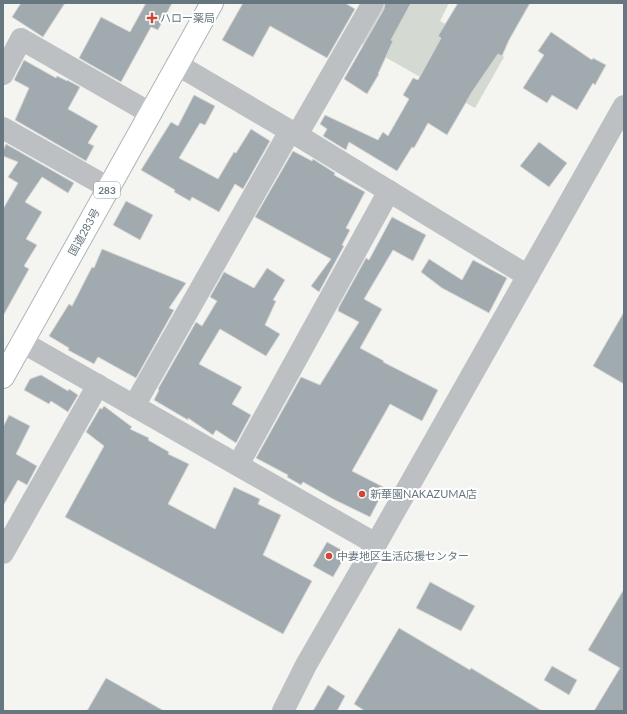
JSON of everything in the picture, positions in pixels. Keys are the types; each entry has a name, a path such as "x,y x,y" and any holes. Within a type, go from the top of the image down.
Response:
{"highway":[{"name":"国道283号","path":"5,367 22,342 212,3"}],"street":[{"path":"134,406 294,133 373,3"},
{"path":"3,74 21,39 150,114"},
{"path":"178,65 294,133 528,276"},
{"path":"283,711 306,665 624,106"},
{"path":"3,128 109,188"},
{"path":"238,465 389,191"},
{"path":"22,342 376,544"},
{"path":"3,553 98,385"}],"shaded area":[{"path":"386,3 449,3 440,21 504,57 475,108 362,44"}],"building":[{"path":"21,3 65,3 43,37 12,17"},
{"path":"146,3 172,3 158,30 151,27 121,82 79,58 101,17 130,32"},
{"path":"243,3 345,3 355,9 327,58 270,26 253,57 222,40"},
{"path":"385,3 411,3 391,40 393,41 379,74 367,94 344,79 384,9"},
{"path":"458,3 530,3 509,40 502,56 498,54 472,92 447,135 428,123 414,148 412,147 397,171 349,142 346,150 323,136 327,129 320,124 325,115 378,140 383,132 388,136 409,99 403,95 413,78 418,80 441,38 438,36"},
{"path":"551,32 592,60 593,58 606,65 595,85 593,83 577,110 552,95 547,103 523,88 544,55 538,51"},
{"path":"24,60 56,78 57,76 80,87 68,109 98,126 88,143 94,146 86,161 15,120 29,88 14,80"},
{"path":"194,95 215,106 205,125 200,123 179,158 218,179 234,152 236,153 251,129 270,141 243,189 235,184 219,212 192,197 190,201 174,192 175,190 141,170 171,122 178,126"},
{"path":"539,142 567,163 549,187 520,166"},
{"path":"6,144 74,183 68,193 42,177 25,202 42,212 26,239 37,245 24,266 29,269 3,316 3,209 18,183 8,177 18,162 3,156 3,151"},
{"path":"293,151 312,161 313,159 335,173 334,175 365,192 346,228 350,230 342,245 344,246 319,292 311,286 331,259 255,217"},
{"path":"126,201 153,215 140,240 113,225"},
{"path":"392,217 426,235 413,261 393,250 364,299 382,309 360,348 384,361 383,362 438,390 422,421 390,404 352,471 385,488 370,517 303,482 301,485 287,477 288,475 256,458 301,377 320,385 359,322 338,311 339,307 366,258 369,260"},
{"path":"102,249 186,283 169,308 174,310 136,378 98,357 94,364 68,350 69,348 49,336 69,304 72,306 92,267 94,268"},
{"path":"429,259 462,280 473,260 507,278 489,313 442,288 421,272"},
{"path":"267,268 285,280 273,300 276,301 265,325 280,334 266,356 220,329 199,364 242,387 232,404 251,415 236,443 216,430 213,435 188,418 188,420 154,400 159,390 158,389 196,322 202,326 217,301 210,297 224,272 254,288"},
{"path":"624,312 624,384 593,366"},
{"path":"41,375 68,391 69,389 78,395 68,412 51,401 49,404 24,390 30,379"},
{"path":"104,406 132,427 130,429 149,438 148,440 169,452 168,454 189,464 168,504 215,529 234,487 260,499 258,504 281,515 263,555 312,581 283,634 65,517 104,446 86,432 100,408 102,409"},
{"path":"9,415 30,426 16,454 37,466 27,485 18,480 3,506 3,427"},
{"path":"327,542 347,553 333,577 313,566"},
{"path":"430,582 475,606 461,631 416,608"},
{"path":"624,589 624,711 594,711 620,668 588,650"},
{"path":"399,628 470,670 471,668 542,711 365,711 354,704"},
{"path":"552,666 577,680 569,695 544,680"},
{"path":"106,678 164,711 87,711"},
{"path":"328,685 345,696 337,711 313,711"}],"place":[{"name":"ハロー薬局","path":"152,18"},
{"name":"新華園NAKAZUMA店","path":"362,494"},
{"name":"中妻地区生活応援センター","path":"329,556"}]}
